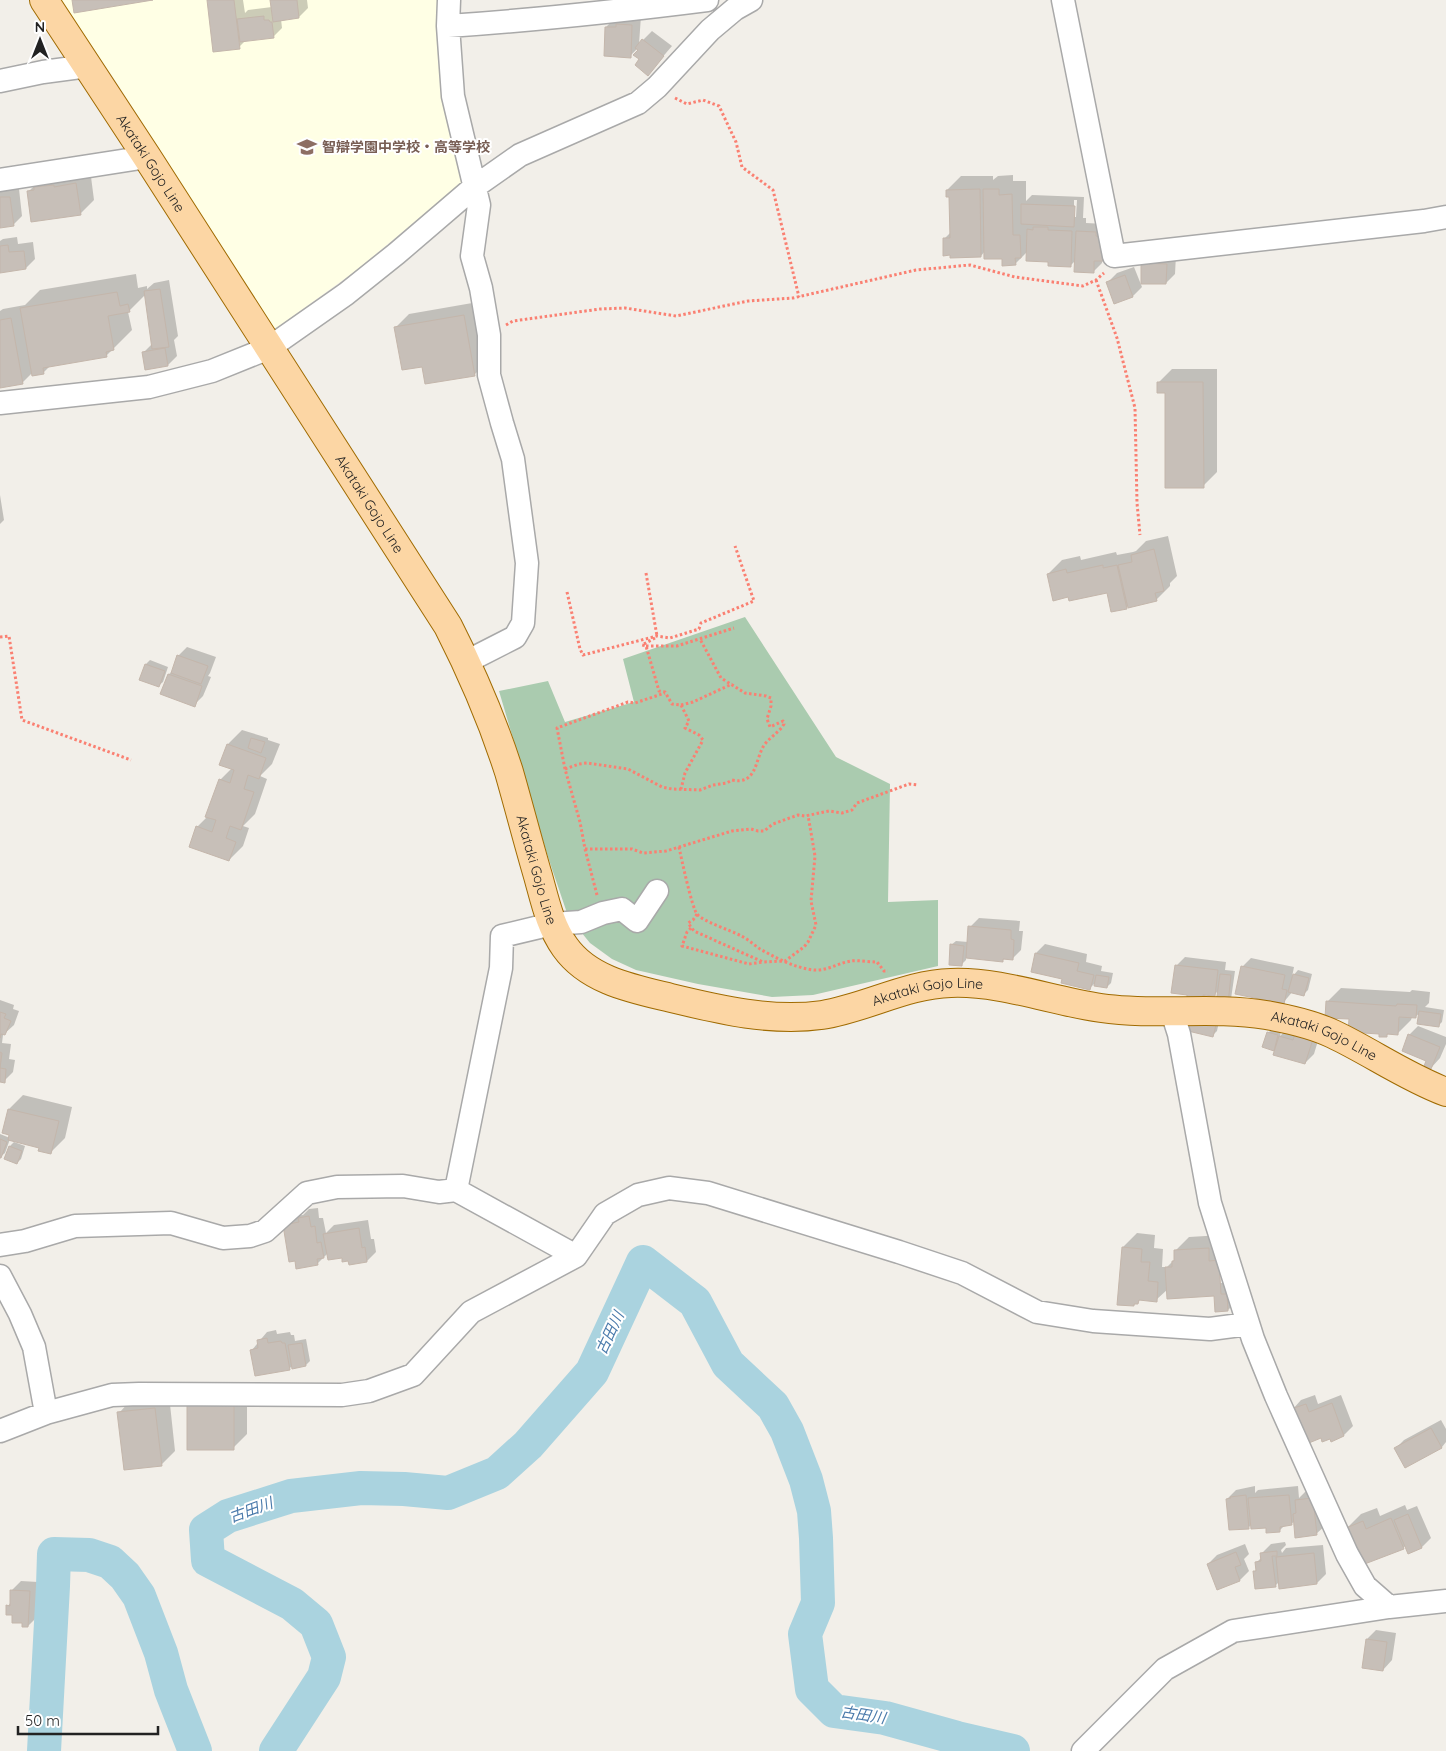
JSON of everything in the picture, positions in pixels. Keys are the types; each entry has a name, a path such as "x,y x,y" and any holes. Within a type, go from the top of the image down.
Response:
{"main road":[{"name":"Akataki Gojo Line","path":"44,0 448,626 484,703 508,770 552,924 565,948 580,964 606,980 635,990 723,1011 760,1016 794,1018 823,1015 849,1009 929,984 976,983 1100,1008 1138,1012 1261,1014 1295,1020 1331,1033 1446,1092"}],"street":[{"path":"448,0 452,96 473,188 479,205 472,256 481,288 489,335 489,374 513,459 526,563 523,623 515,637 466,662"},
{"path":"448,26 559,18 707,0"},
{"path":"0,403 149,387 212,371 269,348 346,294 473,188 520,155 638,103 657,87 710,30 735,9 752,0"},
{"path":"1063,0 1114,256 1446,217"},
{"path":"0,80 88,66"},
{"path":"0,180 147,157"},
{"path":"456,1190 501,968 502,936 552,924 581,922 602,913 622,909 637,921 657,891"},
{"path":"1172,1012 1179,1034 1210,1203 1248,1324 1276,1396 1347,1554 1366,1586 1389,1607"},
{"path":"0,1246 25,1241 75,1226 171,1223 223,1238 250,1236 265,1231 307,1193 337,1187 402,1186 439,1192 456,1190 576,1256"},
{"path":"0,1431 46,1413 112,1395 342,1395 368,1391 413,1375 471,1312 576,1256 605,1214 638,1195 669,1188 708,1193 900,1252 962,1274 1037,1312 1093,1321 1210,1329 1248,1324"},
{"path":"0,1276 34,1347 46,1413"},
{"path":"1084,1751 1165,1669 1233,1631 1389,1607 1443,1605"}],"path":[{"path":"657,87 687,104 703,100 719,106 736,142 742,167 773,190 799,296"},
{"path":"489,335 513,321 600,309 625,308 676,316 748,301 793,298 916,270 970,265 1015,277 1083,286 1096,280 1105,272 1114,256"},
{"path":"1096,280 1117,338 1135,408 1137,502 1140,535"},
{"path":"567,592 583,655 658,636 670,638 699,629 701,623 754,601 734,546"},
{"path":"646,573 658,636"},
{"path":"658,636 642,646 677,646 734,628"},
{"path":"0,637 9,636 22,720 131,760"},
{"path":"565,769 587,763 628,769 672,789 700,790 713,785 726,784 732,780 740,782 748,777 758,761 763,748 784,724 783,721 770,727 767,719 771,698 745,693 721,678 700,639"},
{"path":"646,646 659,690 665,693 672,704 681,705 693,702 732,684"},
{"path":"602,913 584,849 580,822 565,769 557,728 628,702 635,703 665,693"},
{"path":"681,705 689,721 684,728 700,735 703,740 685,773 681,789"},
{"path":"584,849 632,849 643,853 666,851 732,831 751,829 764,831 773,824 798,815 829,811 842,813 852,810 857,803 909,784 918,785"},
{"path":"691,928 687,932 682,946 749,964 784,961 808,942 816,925 811,901 815,856 808,815"},
{"path":"679,847 681,862 697,914 742,936 784,961 799,967 815,970 852,960 877,962 884,971 900,971 909,991"},
{"path":"697,914 688,923 694,931 763,962"}],"shaded area":[{"name":"智辯学園中学校・高等学校","path":"60,0 443,0 464,181 354,272 275,329 113,77"},
{"path":"745,617 836,757 890,784 888,902 938,900 938,966 813,995 772,997 698,984 636,970 612,959 590,943 568,916 547,854 499,691 548,681 565,722 634,702 623,659"}],"building":[{"path":"72,0 153,0 74,13"},
{"path":"207,0 234,0 240,49 213,52"},
{"path":"270,0 297,0 299,18 273,22"},
{"path":"264,16 264,20 272,22 274,38 240,42 237,19"},
{"path":"616,24 632,25 631,58 604,56 605,27 616,27"},
{"path":"642,39 664,56 648,76 635,65 639,59 633,55 638,50 635,48"},
{"path":"76,183 81,215 31,222 27,191 34,190 34,187 54,185 54,187"},
{"path":"980,189 981,257 950,258 950,255 943,256 943,238 950,238 949,197 946,197 946,190"},
{"path":"983,189 999,189 999,195 1012,194 1013,235 1020,235 1021,258 1015,258 1016,265 1002,266 1002,259 984,259"},
{"path":"0,197 10,197 14,226 0,228"},
{"path":"1021,204 1075,206 1074,227 1021,224"},
{"path":"1033,227 1048,227 1048,230 1072,231 1071,267 1048,266 1048,262 1026,261 1027,229 1033,230"},
{"path":"1076,231 1096,232 1096,236 1104,237 1104,261 1094,261 1094,273 1074,272"},
{"path":"8,245 9,252 24,251 26,269 0,273 0,246"},
{"path":"1141,263 1167,264 1166,284 1141,284"},
{"path":"1125,275 1133,297 1114,304 1106,282"},
{"path":"160,289 169,347 152,349 144,291"},
{"path":"117,292 120,306 128,304 130,312 108,316 114,350 106,352 107,357 43,368 44,374 32,376 20,308"},
{"path":"464,315 475,376 425,384 422,367 402,370 394,327"},
{"path":"11,318 23,384 0,388 0,320"},
{"path":"165,348 168,366 145,370 142,352"},
{"path":"1157,382 1203,382 1204,488 1165,488 1165,393 1157,393"},
{"path":"1154,549 1164,591 1155,593 1157,601 1128,608 1118,565 1132,562 1131,555"},
{"path":"1103,565 1103,568 1117,565 1127,609 1111,612 1107,593 1069,601 1068,597 1053,601 1047,574 1066,569 1067,573"},
{"path":"177,655 208,666 201,684 171,673"},
{"path":"145,664 165,671 159,687 139,680"},
{"path":"168,674 202,686 195,707 160,694"},
{"path":"251,738 265,742 261,753 248,748"},
{"path":"227,744 266,758 259,779 248,775 244,789 254,792 241,830 230,826 226,838 236,842 229,861 189,847 196,826 212,832 216,820 205,817 219,779 230,783 234,770 219,765"},
{"path":"968,926 1011,930 1011,939 1014,940 1013,960 1003,959 1003,962 966,958"},
{"path":"950,944 964,946 962,966 949,965"},
{"path":"1035,953 1079,963 1077,971 1094,975 1090,990 1061,983 1062,979 1031,972"},
{"path":"1175,965 1218,970 1215,996 1203,995 1203,1000 1171,993"},
{"path":"1241,966 1285,975 1282,989 1287,990 1284,1004 1235,994"},
{"path":"1220,974 1231,975 1228,1004 1216,1003"},
{"path":"1293,974 1309,978 1304,996 1288,992"},
{"path":"1096,975 1109,977 1107,988 1094,986"},
{"path":"1326,1001 1396,1006 1397,1004 1417,1005 1416,1018 1399,1017 1398,1035 1387,1034 1387,1037 1379,1037 1379,1034 1348,1032 1349,1019 1325,1018"},
{"path":"1419,1011 1441,1014 1439,1027 1417,1024"},
{"path":"0,1012 6,1014 4,1018 11,1021 5,1035 1,1034 0,1038"},
{"path":"1191,1018 1217,1021 1213,1037 1188,1031"},
{"path":"1297,1028 1315,1033 1305,1064 1273,1055 1279,1036 1293,1040"},
{"path":"1267,1032 1278,1035 1274,1051 1262,1047"},
{"path":"1408,1034 1440,1047 1431,1069 1424,1066 1426,1061 1402,1051"},
{"path":"0,1052 2,1053 0,1068"},
{"path":"0,1068 6,1069 5,1083 0,1082"},
{"path":"8,1109 59,1121 51,1154 38,1151 39,1148 8,1140 9,1135 2,1133"},
{"path":"0,1139 7,1142 1,1158 0,1158"},
{"path":"9,1146 22,1151 17,1164 4,1159"},
{"path":"309,1216 311,1227 315,1226 317,1243 321,1242 324,1258 317,1259 318,1265 296,1269 295,1261 289,1262 283,1225 299,1222 298,1218"},
{"path":"359,1228 362,1248 365,1247 367,1262 349,1265 348,1261 342,1262 342,1258 328,1260 323,1234"},
{"path":"1122,1247 1142,1249 1141,1262 1150,1262 1148,1281 1158,1282 1157,1302 1139,1300 1138,1304 1134,1304 1134,1306 1117,1305"},
{"path":"1209,1248 1209,1261 1219,1260 1221,1294 1227,1294 1228,1311 1215,1312 1214,1296 1167,1299 1165,1267 1172,1267 1174,1250"},
{"path":"267,1338 268,1343 281,1341 285,1343 290,1370 255,1376 250,1350 258,1348 257,1340"},
{"path":"302,1343 306,1366 292,1369 288,1345"},
{"path":"1332,1403 1344,1436 1331,1442 1330,1439 1322,1442 1321,1438 1304,1445 1291,1409 1306,1404 1309,1412"},
{"path":"187,1405 234,1405 234,1450 187,1450"},
{"path":"155,1408 162,1466 124,1470 117,1412"},
{"path":"1431,1428 1442,1448 1405,1468 1394,1448"},
{"path":"1246,1495 1249,1529 1229,1530 1226,1499"},
{"path":"1289,1495 1292,1525 1280,1527 1280,1532 1266,1533 1266,1528 1251,1529 1248,1498"},
{"path":"1313,1498 1317,1535 1295,1538 1293,1514 1296,1513 1295,1500"},
{"path":"1408,1514 1422,1548 1408,1554 1394,1520"},
{"path":"1391,1518 1404,1549 1362,1565 1346,1528 1363,1521 1366,1529"},
{"path":"1277,1551 1277,1556 1272,1556 1276,1587 1255,1589 1253,1571 1256,1571 1255,1562 1261,1561 1260,1553"},
{"path":"1236,1552 1241,1565 1235,1567 1240,1581 1217,1590 1207,1564"},
{"path":"1314,1553 1317,1584 1279,1589 1276,1557"},
{"path":"10,1590 30,1591 28,1627 22,1627 22,1623 12,1623 12,1615 6,1615 6,1605 10,1606"},
{"path":"1366,1639 1387,1642 1383,1671 1362,1668"}],"waterway":[{"name":"古田川","path":"276,1751 324,1677 329,1657 316,1624 292,1604 208,1560 206,1530 228,1516 291,1496 361,1488 448,1493 497,1473 528,1445 592,1372 643,1262 695,1302 728,1364 773,1406 787,1431 806,1480 814,1511 818,1603 805,1634 812,1689 834,1711 885,1718 1013,1751"},
{"name":"古田川","path":"44,1751 54,1554 89,1555 110,1562 125,1576 139,1596 161,1653 171,1690 195,1751"}],"place":[{"name":"智辯学園中学校・高等学校","path":"307,147"}]}
